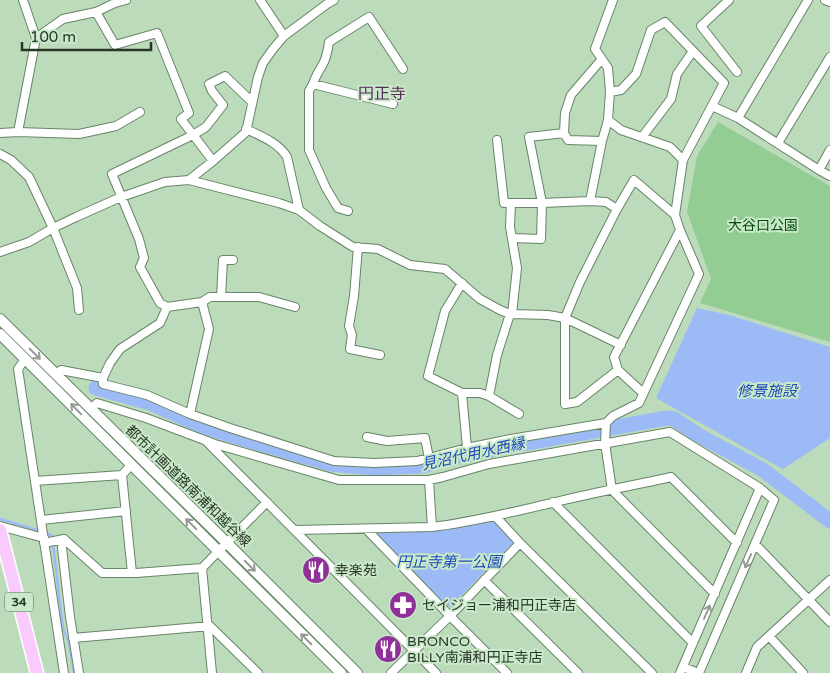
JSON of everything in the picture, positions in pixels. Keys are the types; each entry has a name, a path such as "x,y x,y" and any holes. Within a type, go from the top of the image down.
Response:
{"main road":[{"name":"34","path":"0,530 38,673"}],"street":[{"path":"18,132 36,38 23,0"},
{"path":"36,38 63,19 96,12 114,2 126,0"},
{"path":"260,0 284,36"},
{"path":"189,180 213,162 246,132 258,77 263,63 273,49 284,36 334,0"},
{"path":"590,201 608,120 610,92 608,68 595,49 613,0"},
{"path":"729,0 701,26 737,72"},
{"path":"738,118 808,0"},
{"path":"825,0 830,2"},
{"path":"96,12 115,45 157,33 189,113 182,119 213,162"},
{"path":"348,211 338,208 326,188 309,150 309,91 328,52 329,42 369,17 403,70"},
{"path":"610,92 621,90 636,74 651,30 665,22 724,83 683,160 675,215 699,274 639,403 613,416 605,426 612,490 715,594"},
{"path":"642,137 671,99 677,74 693,51"},
{"path":"778,143 830,57"},
{"path":"602,59 571,95 565,113 564,133 568,140 602,141"},
{"path":"252,102 225,76 209,84 223,105 206,127 112,174 139,239 144,258 140,266 160,303 167,307 202,302 210,297 259,297 295,307"},
{"path":"313,84 393,104"},
{"path":"712,106 738,118 830,176"},
{"path":"0,133 79,134 116,126 140,112"},
{"path":"608,120 621,130 670,148 683,160"},
{"path":"246,129 267,138 285,152 299,210"},
{"path":"512,238 541,239 542,203 529,136 564,133"},
{"path":"497,140 504,203 590,201 606,202 617,209"},
{"path":"819,170 830,150"},
{"path":"0,154 11,160 29,177 77,288 80,310"},
{"path":"0,252 29,242 52,228 121,197 165,182 189,180 299,210 320,226 354,247 378,249 410,265 445,269 480,299 500,310 511,314 548,315 565,318 621,345"},
{"path":"618,370 577,402 565,404 565,318 580,282 634,180 675,215"},
{"path":"489,396 497,355 511,314 517,268 510,227 511,203"},
{"path":"643,393 618,370 614,357 680,230"},
{"path":"358,247 354,296 349,326 352,335 350,349 380,355"},
{"path":"221,297 223,260 233,260"},
{"path":"462,283 445,311 428,376 462,392 480,393 489,396 519,414"},
{"path":"190,414 208,329 202,302"},
{"path":"167,307 160,323 120,350 110,362 102,384 147,395 190,414 230,428 334,460 374,463 417,461 511,439 605,426"},
{"name":"都市計画道路南浦和越谷線","path":"0,319 357,673"},
{"name":"都市計画道路南浦和越谷線","path":"0,334 341,673"},
{"path":"25,359 18,369 64,673"},
{"path":"56,374 61,370 103,378"},
{"path":"462,392 467,448"},
{"path":"90,409 97,403 146,418 204,440 339,480 429,480 489,464 670,432 760,488 774,500 699,673 681,670 760,488"},
{"path":"367,436 387,441 425,438 429,458"},
{"path":"204,440 296,530 436,673"},
{"path":"35,482 122,475 131,466"},
{"path":"122,475 132,573"},
{"path":"296,530 432,527 495,516 671,477 737,543"},
{"path":"429,480 432,527"},
{"path":"0,526 44,541 64,540 102,573 202,568 267,502"},
{"path":"553,502 693,643"},
{"path":"41,520 126,512"},
{"path":"495,516 652,673"},
{"path":"366,529 507,673"},
{"path":"64,540 62,548 79,673"},
{"path":"391,673 450,616 520,543"},
{"path":"755,544 830,622"},
{"path":"202,568 212,673"},
{"path":"484,580 578,673"},
{"path":"746,673 757,647 830,580"},
{"path":"73,638 210,626 258,673"},
{"path":"770,636 802,673"}],"green space":[{"name":"大谷口公園","path":"718,122 830,186 830,342 700,303 711,279 687,212 697,156"}],"water":[{"name":"修景施設","path":"697,308 729,315 830,347 830,438 783,469 656,398"},
{"name":"円正寺第一公園","path":"489,520 493,521 513,540 513,543 451,606 446,607 376,536 377,532 433,532"}],"waterway":[{"name":"見沼代用水西縁","path":"96,388 150,403 199,425 247,440 331,464 372,468 423,466 460,455 667,418 674,419 700,436 763,470 830,521"},
{"path":"0,519 52,536 63,629 69,642 74,673"}],"place":[{"name":"幸楽苑","path":"316,570"},
{"name":"セイジョー浦和円正寺店","path":"403,605"},
{"name":"BRONCO BILLY南浦和円正寺店","path":"388,649"}],"district":[{"name":"円正寺","path":"382,94"}]}
